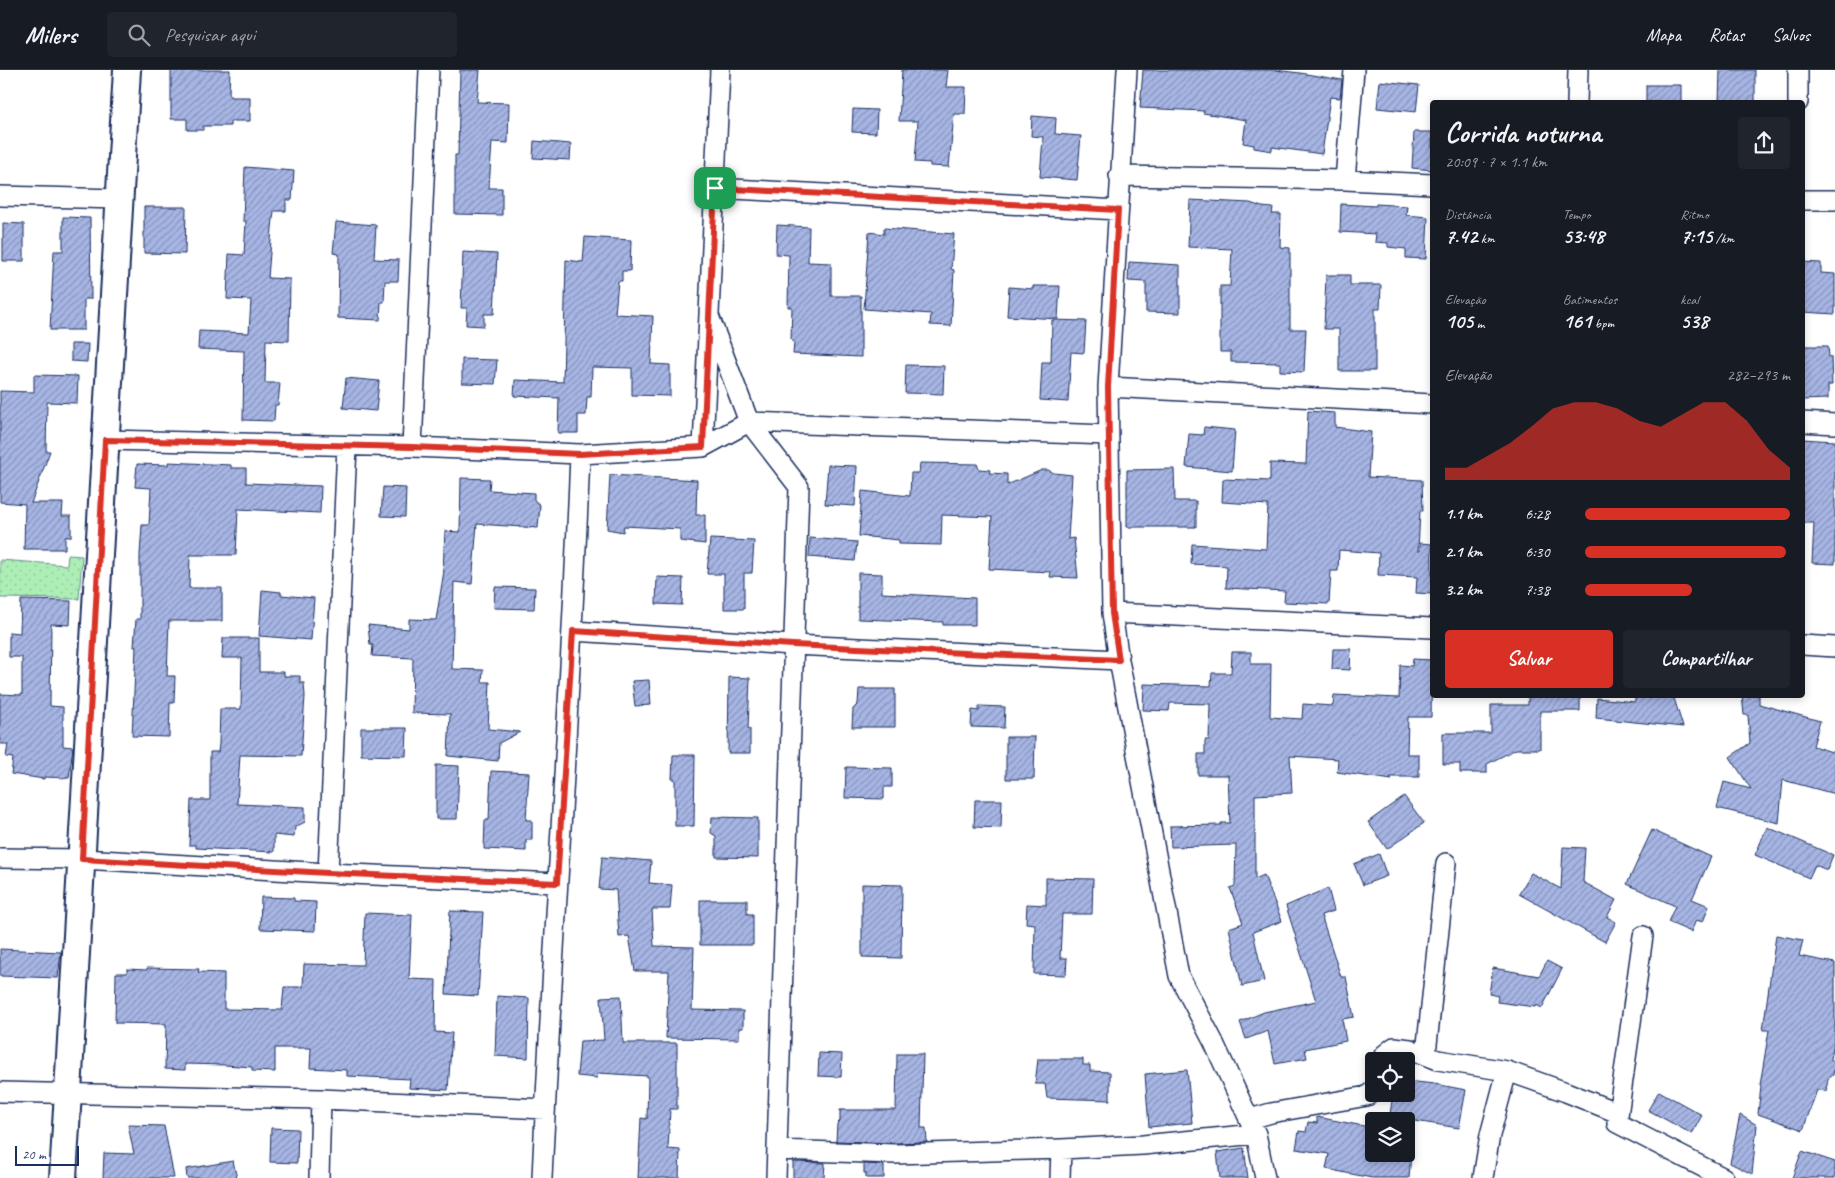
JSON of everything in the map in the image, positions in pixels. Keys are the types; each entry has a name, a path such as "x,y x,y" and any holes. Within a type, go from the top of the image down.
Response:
{"street":[{"path":"63,1178 127,70"},
{"path":"412,447 429,70"},
{"path":"703,447 720,70"},
{"path":"1127,70 1108,387 1112,613 1119,660 1179,976 1213,1040 1253,1127 1265,1178"},
{"path":"1346,180 1354,70"},
{"path":"1577,100 1578,70"},
{"path":"1798,70 1798,100"},
{"path":"1120,176 1346,180 1430,184"},
{"path":"715,188 1118,210"},
{"path":"0,196 119,199"},
{"path":"1805,200 1835,200"},
{"path":"709,316 749,422 799,487 776,1178"},
{"path":"1108,387 1430,404"},
{"path":"105,440 412,447 580,454 703,447 749,422 1108,435"},
{"path":"1805,422 1835,424"},
{"path":"328,873 347,446"},
{"path":"542,1178 557,883 573,631 580,454"},
{"path":"1112,613 1430,628"},
{"path":"573,631 793,645 1119,660"},
{"path":"1805,645 1835,647"},
{"path":"0,858 82,859 328,873 557,883"},
{"path":"1426,1054 1446,863"},
{"path":"1643,936 1617,1123 1724,1178"},
{"path":"1388,1052 1394,1047 1410,1049 1438,1060 1507,1072 1566,1092 1618,1113"},
{"path":"1483,1178 1490,1135 1507,1072"},
{"path":"0,1092 321,1099 545,1110"},
{"path":"777,1150 896,1154 1143,1145 1253,1127 1271,1113 1365,1096"},
{"path":"319,1178 321,1099"},
{"path":"1060,1178 1061,1149"}],"green space":[{"path":"68,555 82,556 79,599 0,598 0,560 67,565"}],"building":[{"path":"171,70 230,70 230,97 250,97 250,121 230,121 230,126 203,126 203,130 187,130 187,119 171,119"},
{"path":"460,70 480,70 477,102 509,103 508,143 492,142 489,188 502,188 502,215 455,214 455,155 458,155"},
{"path":"902,70 948,70 946,87 966,87 965,114 954,114 949,167 930,166 930,163 915,162 918,121 899,121"},
{"path":"1143,70 1275,70 1342,80 1340,98 1330,97 1322,154 1272,147 1272,151 1254,148 1254,145 1243,143 1246,120 1203,113 1204,111 1140,108"},
{"path":"1720,70 1755,70 1755,100 1719,100"},
{"path":"1380,81 1419,85 1416,112 1377,108"},
{"path":"1646,85 1681,85 1681,100 1646,100"},
{"path":"853,109 877,110 876,133 852,132"},
{"path":"1032,116 1056,118 1055,134 1081,136 1077,180 1040,177 1043,137 1031,136"},
{"path":"1414,132 1430,132 1430,170 1412,168"},
{"path":"534,141 571,144 570,160 533,158"},
{"path":"245,167 294,171 292,200 286,200 286,211 274,211 268,278 290,279 289,341 266,340 265,383 280,383 278,405 275,405 274,421 243,420 244,351 198,349 199,331 249,333 251,300 227,299 229,254 244,255 246,221 243,221"},
{"path":"1190,200 1250,203 1273,208 1272,214 1281,214 1280,247 1290,248 1290,329 1306,329 1304,372 1280,371 1280,363 1231,362 1231,352 1220,352 1220,286 1230,286 1232,249 1188,247"},
{"path":"1341,204 1407,206 1406,215 1428,217 1426,259 1406,258 1406,249 1388,247 1388,243 1375,242 1376,234 1340,232"},
{"path":"144,207 186,207 185,254 144,253"},
{"path":"63,217 90,218 91,299 84,299 84,330 50,330 54,251 63,251"},
{"path":"336,222 376,225 374,259 399,260 398,281 385,281 384,302 381,302 380,320 338,318 339,254 333,253"},
{"path":"3,223 24,224 24,261 3,261"},
{"path":"777,225 809,227 808,262 831,263 831,296 861,296 861,357 793,354 794,342 791,340 792,307 788,307 789,255 776,254"},
{"path":"884,228 954,234 951,269 954,270 951,326 930,325 931,314 864,309 869,232 884,234"},
{"path":"585,237 631,240 630,271 622,271 622,281 618,281 615,314 653,316 651,364 670,365 670,396 632,395 632,368 592,367 591,397 587,397 586,415 578,415 578,433 558,433 559,398 514,396 515,380 563,382 566,260 583,262"},
{"path":"463,252 497,254 494,314 484,314 484,326 466,325 467,308 461,308"},
{"path":"1129,262 1180,265 1180,313 1146,312 1146,282 1128,281"},
{"path":"1805,262 1821,263 1821,273 1835,274 1835,314 1805,312"},
{"path":"1326,275 1350,275 1350,285 1381,285 1380,309 1375,309 1375,371 1339,371 1339,329 1324,329"},
{"path":"1033,286 1060,286 1058,319 1007,316 1009,287 1033,289"},
{"path":"1052,320 1086,321 1084,353 1071,352 1068,402 1040,400 1042,362 1051,362"},
{"path":"71,344 88,344 87,362 71,361"},
{"path":"1805,346 1828,346 1829,357 1831,357 1832,385 1828,385 1828,399 1805,400"},
{"path":"462,359 497,360 495,384 462,383"},
{"path":"906,365 944,366 943,394 905,393"},
{"path":"34,375 78,376 77,403 47,402 46,451 50,451 31,503 63,503 62,516 71,516 71,537 65,537 65,549 24,549 25,504 0,502 0,391 34,392"},
{"path":"346,378 379,381 376,411 343,408"},
{"path":"1308,411 1335,413 1335,427 1371,432 1368,477 1422,480 1423,511 1420,511 1418,551 1420,551 1420,543 1430,544 1430,594 1416,593 1417,577 1378,575 1379,553 1339,550 1338,571 1331,571 1329,604 1284,602 1285,591 1226,588 1227,566 1191,564 1192,544 1266,549 1268,505 1222,502 1223,479 1270,481 1270,463 1306,464"},
{"path":"1204,427 1235,430 1232,471 1186,467 1189,434 1203,435"},
{"path":"1805,439 1835,441 1835,564 1812,563 1814,523 1805,523"},
{"path":"168,462 231,465 231,468 246,468 246,483 321,486 320,513 238,509 236,555 190,555 189,588 222,588 222,621 169,621 167,676 175,676 174,703 170,703 169,737 132,736 136,647 134,647 136,619 140,619 142,525 149,525 151,488 135,487 137,464 168,465"},
{"path":"920,463 977,464 979,469 990,470 989,473 1007,474 1007,485 1042,470 1072,475 1068,539 1074,538 1078,578 1050,577 1051,572 989,569 992,517 942,515 941,545 899,544 899,540 859,536 862,491 910,496 911,473 919,473"},
{"path":"828,465 857,466 855,506 825,504"},
{"path":"1174,469 1175,501 1196,501 1196,527 1127,527 1127,470"},
{"path":"610,475 697,480 696,515 705,515 705,544 680,541 680,529 624,526 623,532 607,529"},
{"path":"461,478 490,479 489,490 534,493 534,500 540,505 538,528 477,524 472,584 454,582 452,669 483,670 482,682 490,682 488,729 520,732 499,743 498,761 448,756 450,714 412,713 413,658 372,656 373,645 370,645 368,625 409,629 409,619 436,620 444,571 445,531 460,532"},
{"path":"383,487 406,488 405,517 381,516"},
{"path":"810,538 857,542 855,561 809,557"},
{"path":"710,539 754,541 752,573 744,573 744,609 724,609 724,574 707,574"},
{"path":"858,573 882,574 882,593 975,598 975,625 943,625 943,622 858,619"},
{"path":"657,577 683,578 682,605 656,604"},
{"path":"495,587 535,588 534,609 494,608"},
{"path":"262,590 281,592 281,595 314,598 311,640 259,636"},
{"path":"21,600 71,601 70,625 51,624 50,706 63,707 63,746 73,747 69,778 44,777 44,779 11,774 13,758 6,757 8,744 0,744 0,694 22,695 22,657 9,657 9,632 20,633"},
{"path":"223,638 259,638 259,672 284,672 284,676 300,676 300,683 304,683 305,696 301,756 240,755 237,804 305,807 305,822 295,827 294,837 274,835 274,852 196,848 196,845 189,845 191,800 210,800 210,752 218,752 220,709 241,709 242,658 222,658"},
{"path":"1333,649 1351,649 1350,670 1332,669"},
{"path":"1232,652 1251,652 1251,664 1271,664 1270,717 1302,719 1303,704 1333,706 1334,695 1399,698 1400,665 1412,666 1413,659 1430,660 1431,717 1408,717 1407,754 1419,754 1419,777 1390,777 1392,780 1337,772 1338,759 1290,756 1292,793 1255,795 1255,879 1264,875 1282,921 1253,932 1264,981 1242,986 1229,928 1243,923 1230,888 1235,886 1236,845 1171,847 1170,826 1221,825 1221,823 1230,823 1228,775 1198,775 1198,754 1205,754 1205,740 1209,740 1210,704 1170,703 1169,711 1143,710 1144,684 1211,686 1212,673 1231,673"},
{"path":"729,677 750,678 748,729 750,729 750,753 728,753"},
{"path":"649,680 651,705 635,706 632,681"},
{"path":"859,689 895,689 895,727 852,727 853,709 858,704"},
{"path":"1528,698 1580,698 1580,711 1540,711 1540,749 1516,749 1487,764 1487,773 1460,773 1460,764 1443,764 1443,733 1491,733 1491,705 1528,705"},
{"path":"1597,698 1635,702 1635,698 1674,698 1683,727 1596,718"},
{"path":"1742,698 1759,698 1759,704 1820,721 1813,746 1835,753 1835,794 1783,780 1779,823 1717,808 1724,782 1751,789 1730,757 1750,743 1748,715 1744,715"},
{"path":"979,706 1005,707 1004,728 971,727 972,710 979,711"},
{"path":"361,728 407,728 406,756 361,755"},
{"path":"1006,737 1035,737 1034,779 1006,779"},
{"path":"673,755 695,755 694,826 675,826 675,779 672,779"},
{"path":"436,765 459,766 457,819 436,819"},
{"path":"846,767 892,768 892,787 884,787 884,799 845,798"},
{"path":"491,771 529,773 526,820 532,820 532,840 526,840 526,851 484,849 485,820 489,820"},
{"path":"1404,796 1424,823 1387,849 1368,822"},
{"path":"975,800 1002,800 1001,828 974,827"},
{"path":"712,817 758,818 758,858 716,857 716,836 711,833"},
{"path":"1767,827 1833,855 1827,870 1815,865 1809,878 1755,855"},
{"path":"1652,830 1711,857 1692,899 1709,906 1703,922 1696,920 1691,932 1668,922 1675,906 1627,884"},
{"path":"1563,847 1585,848 1583,882 1616,900 1607,917 1616,922 1605,942 1519,894 1531,873 1561,889"},
{"path":"1379,854 1387,876 1363,885 1354,864"},
{"path":"602,857 651,861 649,883 672,885 670,909 652,909 654,946 694,947 692,1010 743,1011 743,1028 739,1028 739,1039 666,1038 669,971 635,971 629,936 619,937 616,890 599,889"},
{"path":"1046,878 1093,879 1092,914 1062,914 1060,958 1067,958 1066,975 1034,974 1035,924 1026,923 1027,904 1046,905"},
{"path":"862,884 902,885 901,958 862,957"},
{"path":"1328,888 1334,911 1321,915 1341,977 1346,977 1354,1017 1342,1019 1346,1041 1305,1049 1307,1058 1275,1064 1268,1031 1246,1039 1240,1022 1264,1012 1316,1001 1286,906"},
{"path":"261,897 294,898 294,901 316,902 315,931 260,929"},
{"path":"700,900 747,900 747,914 753,914 753,945 700,945"},
{"path":"450,911 483,912 478,996 446,994"},
{"path":"365,913 412,915 409,979 436,980 435,1032 452,1033 448,1090 409,1088 410,1079 347,1076 347,1070 310,1068 311,1048 275,1048 275,1072 252,1071 252,1067 225,1065 185,1064 185,1070 165,1069 166,1024 115,1023 116,973 127,973 127,969 199,969 198,972 224,973 224,1009 282,1010 284,987 303,987 304,964 363,965"},
{"path":"1776,935 1803,940 1799,956 1835,963 1835,1035 1831,1059 1835,1064 1833,1075 1828,1079 1826,1091 1817,1090 1803,1130 1758,1114 1760,1085 1769,1030 1763,1030"},
{"path":"0,949 61,952 58,978 0,976"},
{"path":"1547,961 1562,969 1542,1008 1536,1005 1535,1007 1497,1002 1498,996 1489,994 1493,968 1539,976"},
{"path":"497,996 529,998 528,1058 495,1056"},
{"path":"621,996 623,1043 677,1043 677,1109 670,1109 668,1149 680,1150 679,1178 638,1178 641,1118 647,1119 648,1076 598,1073 597,1078 577,1076 580,1041 604,1040 601,997"},
{"path":"819,1053 842,1054 841,1077 818,1076"},
{"path":"897,1054 923,1054 921,1128 926,1128 927,1142 836,1141 840,1110 896,1110"},
{"path":"1038,1059 1083,1059 1083,1065 1090,1065 1090,1071 1110,1072 1110,1100 1047,1098 1045,1084 1035,1084"},
{"path":"1187,1070 1192,1123 1149,1127 1145,1074"},
{"path":"1415,1082 1466,1090 1459,1128 1415,1121 1415,1112 1390,1112 1392,1102 1415,1102"},
{"path":"1659,1091 1702,1115 1692,1134 1648,1110"},
{"path":"1740,1115 1757,1125 1752,1174 1730,1163"},
{"path":"1317,1117 1365,1126 1365,1162 1410,1162 1409,1178 1372,1178 1326,1169 1329,1154 1296,1149 1299,1131 1306,1132 1308,1122 1317,1123"},
{"path":"128,1125 164,1126 174,1178 103,1178 104,1153 134,1154"},
{"path":"271,1128 298,1129 297,1163 270,1162"},
{"path":"1244,1148 1248,1178 1220,1178 1217,1152"},
{"path":"1802,1151 1835,1162 1835,1178 1792,1178"},
{"path":"233,1161 237,1178 187,1178 186,1169"},
{"path":"793,1162 825,1163 824,1178 793,1178"},
{"path":"864,1164 884,1165 884,1178 866,1178"}],"route":[{"path":"715,188 1118,210 1108,387 1108,435 1112,613 1119,660 793,645 573,631 557,883 328,873 82,859 105,440 412,447 580,454 703,447 715,188"}]}
